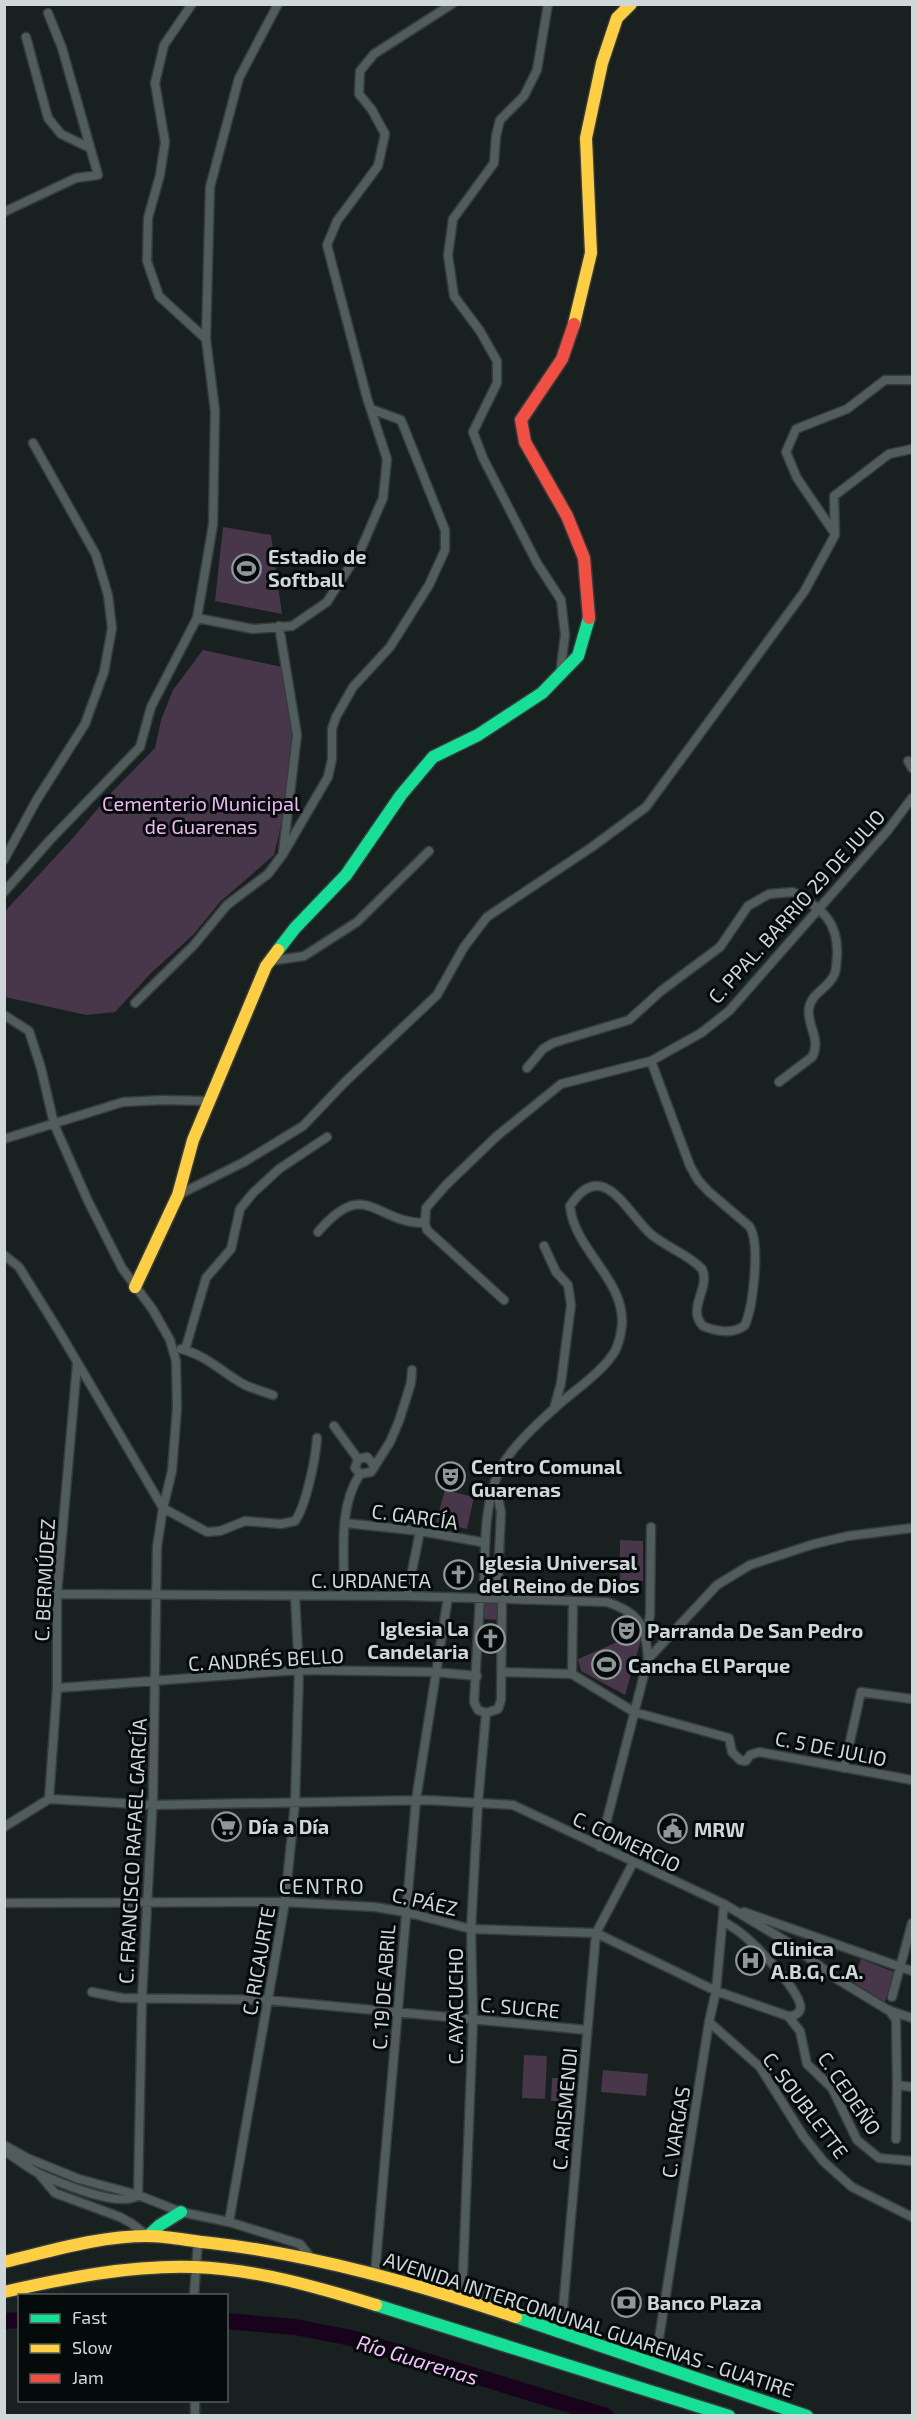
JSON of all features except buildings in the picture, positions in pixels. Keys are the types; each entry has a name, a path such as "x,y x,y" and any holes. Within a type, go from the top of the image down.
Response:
{"main road":[{"path":"135,1287 178,1195 193,1140 208,1101 270,961 295,928 346,875 401,795 433,757 487,729 542,693 578,656 588,620 584,558 567,516 525,442 521,420 562,358 576,316 591,253 586,138 602,63 617,18 631,4"},
{"path":"148,2236 160,2225 181,2212"},
{"name":"AVENIDA INTERCOMUNAL GUARENAS - GUATIRE","path":"4,2262 104,2239 148,2236 255,2248 312,2258 462,2295 561,2332 807,2415"},
{"path":"4,2292 66,2278 131,2268 195,2267 237,2272 328,2291 729,2415"}],"street":[{"path":"192,4 164,45 155,83 165,142 160,175 148,218 147,261 159,296 206,339"},
{"path":"4,892 50,840 140,747 151,707 197,618 213,525 214,411 206,339 210,187 239,78 278,4"},
{"path":"197,618 253,629 292,626 327,602 362,549 383,498 387,459 371,409 327,245 337,221 378,166 385,134 372,110 359,94 360,71 374,54 452,4"},
{"path":"548,4 537,70 524,96 500,120 494,163 453,219 448,255 453,296 480,331 497,361 497,382 473,432 483,458 537,563 561,600 565,635 560,675"},
{"path":"4,212 76,178 98,176 62,48 48,13"},
{"path":"26,37 48,118 61,134 90,147"},
{"path":"835,535 797,478 786,452 796,429 847,410 885,380 912,380"},
{"path":"135,1003 194,945 227,905 268,874 283,854 328,777 332,759 332,729 336,717 353,687 390,647 429,585 445,550 446,530 401,420 371,409"},
{"path":"4,860 36,801 85,724 104,672 112,628 108,595 96,555 33,443"},
{"path":"178,1195 244,1162 303,1126 345,1082 437,995 464,947 487,917 592,847 646,807 804,592 835,535 834,496 889,454 912,449"},
{"path":"279,626 297,735 283,854"},
{"name":"C. PPAL. BARRIO 29 DE JULIO","path":"425,1223 426,1208 446,1185 497,1136 561,1084 651,1062 700,1033 729,1011 888,830 912,798"},
{"path":"270,961 304,956 357,922 429,851"},
{"path":"527,1068 543,1049 553,1043 629,1020 661,991 720,947 748,906 769,894 793,892 829,918 835,929 837,942 834,975 813,996 809,1008 808,1018 816,1045 815,1052 812,1057 779,1082"},
{"name":"C. FRANCISCO RAFAEL GARCÍA","path":"4,1015 29,1031 41,1068 54,1124 88,1201 122,1268 153,1310 172,1347 176,1361 177,1408 172,1471 157,1547 153,1805 142,1998 138,2195"},
{"path":"482,1598 489,1512 495,1481 502,1465 511,1452 554,1409 591,1378 609,1359 619,1342 622,1325 619,1302 613,1287 573,1222 570,1206 574,1200 596,1185 610,1189 652,1234 702,1269 705,1272 696,1316 703,1326 720,1330 737,1330 742,1328 748,1319 755,1249 754,1232 698,1180 690,1166 651,1062"},
{"path":"4,1139 123,1102 208,1101"},
{"path":"185,1350 206,1278 231,1249 240,1209 253,1193 279,1169 327,1137"},
{"path":"318,1232 336,1213 358,1204 369,1204 408,1222 425,1223 427,1230 504,1300"},
{"path":"544,1246 556,1272 568,1285 570,1305 563,1373 554,1409"},
{"path":"4,1255 19,1267 163,1508 207,1532 220,1531 245,1521 290,1523 295,1521 316,1455 317,1438"},
{"path":"172,1347 185,1350 210,1362 246,1385 273,1395"},
{"name":"C. BERMÚDEZ","path":"49,1799 57,1688 57,1594 77,1364"},
{"path":"360,1474 368,1474 390,1442 411,1383 412,1371"},
{"path":"334,1426 358,1459 356,1468 360,1474"},
{"path":"358,1459 367,1457 374,1465"},
{"path":"344,1596 345,1523 349,1498 360,1474"},
{"path":"495,1481 501,1512 499,1598"},
{"name":"C. GARCÍA","path":"345,1523 420,1531 481,1542"},
{"path":"647,1642 650,1614 651,1527"},
{"path":"600,1847 648,1659 717,1585 750,1565 848,1536 912,1528"},
{"path":"407,1596 420,1531"},
{"name":"C. URDANETA","path":"57,1594 407,1596 608,1602 622,1607 643,1625 648,1659"},
{"name":"C. RICAURTE","path":"229,2222 285,1902 295,1803 299,1670 296,1596"},
{"name":"C. 19 DE ABRIL","path":"375,2274 416,1800 448,1597"},
{"name":"C. AYACUCHO","path":"482,1598 475,1706 486,1713 500,1706 499,1598"},
{"path":"572,1674 573,1601"},
{"name":"C. ANDRÉS BELLO","path":"57,1688 299,1670 435,1672 477,1676"},
{"path":"501,1672 572,1674 634,1712"},
{"path":"844,1768 861,1692 912,1699"},
{"name":"C. 5 DE JULIO","path":"634,1712 729,1738 735,1756 740,1760 746,1761 750,1755 759,1752 912,1780"},
{"name":"C. AYACUCHO","path":"462,2295 473,2020 471,1929 486,1713"},
{"path":"4,1827 49,1799 153,1805"},
{"name":"C. COMERCIO","path":"153,1805 416,1800 513,1805 724,1904 789,1943 837,1979 888,2010 912,2018"},
{"name":"C. ARISMENDI","path":"561,2332 596,1933 633,1863"},
{"name":"C. PÁEZ","path":"4,1903 285,1902 375,1906 471,1929 596,1933 716,1992"},
{"path":"724,1904 912,1971"},
{"name":"C. VARGAS","path":"655,2364 709,2022 716,1992 724,1904"},
{"path":"716,1992 788,2016 797,2014 800,2010 801,2004 792,1988 757,1947 723,1921"},
{"path":"892,1997 912,1923"},
{"name":"C. SUCRE","path":"92,1992 113,1997 267,2000 587,2030"},
{"path":"888,2010 896,2020 896,2139"},
{"name":"C. CEDEÑO","path":"788,2016 800,2031 807,2064 832,2088 857,2140 879,2158 912,2161"},
{"name":"C. SOUBLETTE","path":"709,2022 760,2067 804,2137 824,2162 852,2187 912,2217"},
{"path":"897,2085 912,2086"},
{"path":"4,2145 27,2158 80,2179 138,2195 181,2212 229,2222 300,2244 312,2258"},
{"path":"4,2151 37,2172 107,2198 128,2200 138,2195"},
{"path":"27,2158 55,2193 120,2217 148,2236"},
{"path":"194,2292 198,2241"},
{"path":"462,2295 513,2302"}],"green space":[{"name":"Estadio de Softball","path":"223,527 271,535 282,614 215,601"},
{"name":"Cementerio Municipal de Guarenas","path":"203,650 282,667 292,729 286,804 274,855 220,902 193,935 152,972 115,1012 86,1015 5,997 4,914 111,793 155,748 161,720 173,690"},
{"path":"445,1490 474,1497 467,1529 436,1522"},
{"path":"620,1540 643,1541 643,1581 620,1581"},
{"path":"483,1601 499,1602 499,1620 483,1619"},
{"name":"Cancha El Parque","path":"638,1633 641,1640 625,1695 581,1671 578,1659"},
{"path":"861,1959 894,1972 885,2002 853,1982"},
{"path":"524,2055 547,2056 545,2099 522,2098"},
{"path":"603,2070 648,2074 646,2096 601,2092"},
{"path":"552,2078 563,2078 562,2101 551,2101"}],"waterway":[{"name":"Río Guarenas","path":"4,2321 18,2320"},
{"name":"Río Guarenas","path":"228,2321 295,2327 351,2338 606,2416"}],"traffic: fast":[{"path":"278,950 295,928 346,875 401,795 433,757 478,735 542,693 578,656 589,618"},
{"path":"148,2236 160,2225 181,2212"},
{"path":"376,2305 729,2416"},
{"path":"516,2317 807,2416"}],"traffic: slow":[{"path":"574,324 591,253 586,138 602,63 617,18 631,4"},
{"path":"135,1287 178,1195 193,1140 266,966 278,950"},
{"path":"4,2262 93,2241 129,2237 163,2237 250,2248 327,2263 403,2282 516,2317"},
{"path":"4,2292 74,2277 122,2270 194,2267 263,2275 376,2305"}],"traffic: jam":[{"path":"574,324 562,359 521,420 525,442 567,516 584,558 589,618"}],"place":[{"name":"Estadio de Softball","path":"247,568"},
{"name":"Centro Comunal Guarenas","path":"450,1477"},
{"name":"Iglesia Universal del Reino de Dios","path":"458,1574"},
{"name":"Parranda De San Pedro","path":"626,1630"},
{"name":"Iglesia La Candelaria","path":"490,1639"},
{"name":"Cancha El Parque","path":"607,1665"},
{"name":"Día a Día","path":"227,1826"},
{"name":"MRW","path":"673,1829"},
{"name":"Clinica A.B.G, C.A.","path":"750,1960"},
{"name":"Banco Plaza","path":"626,2302"}],"district":[{"name":"CENTRO","path":"322,1885"}]}
